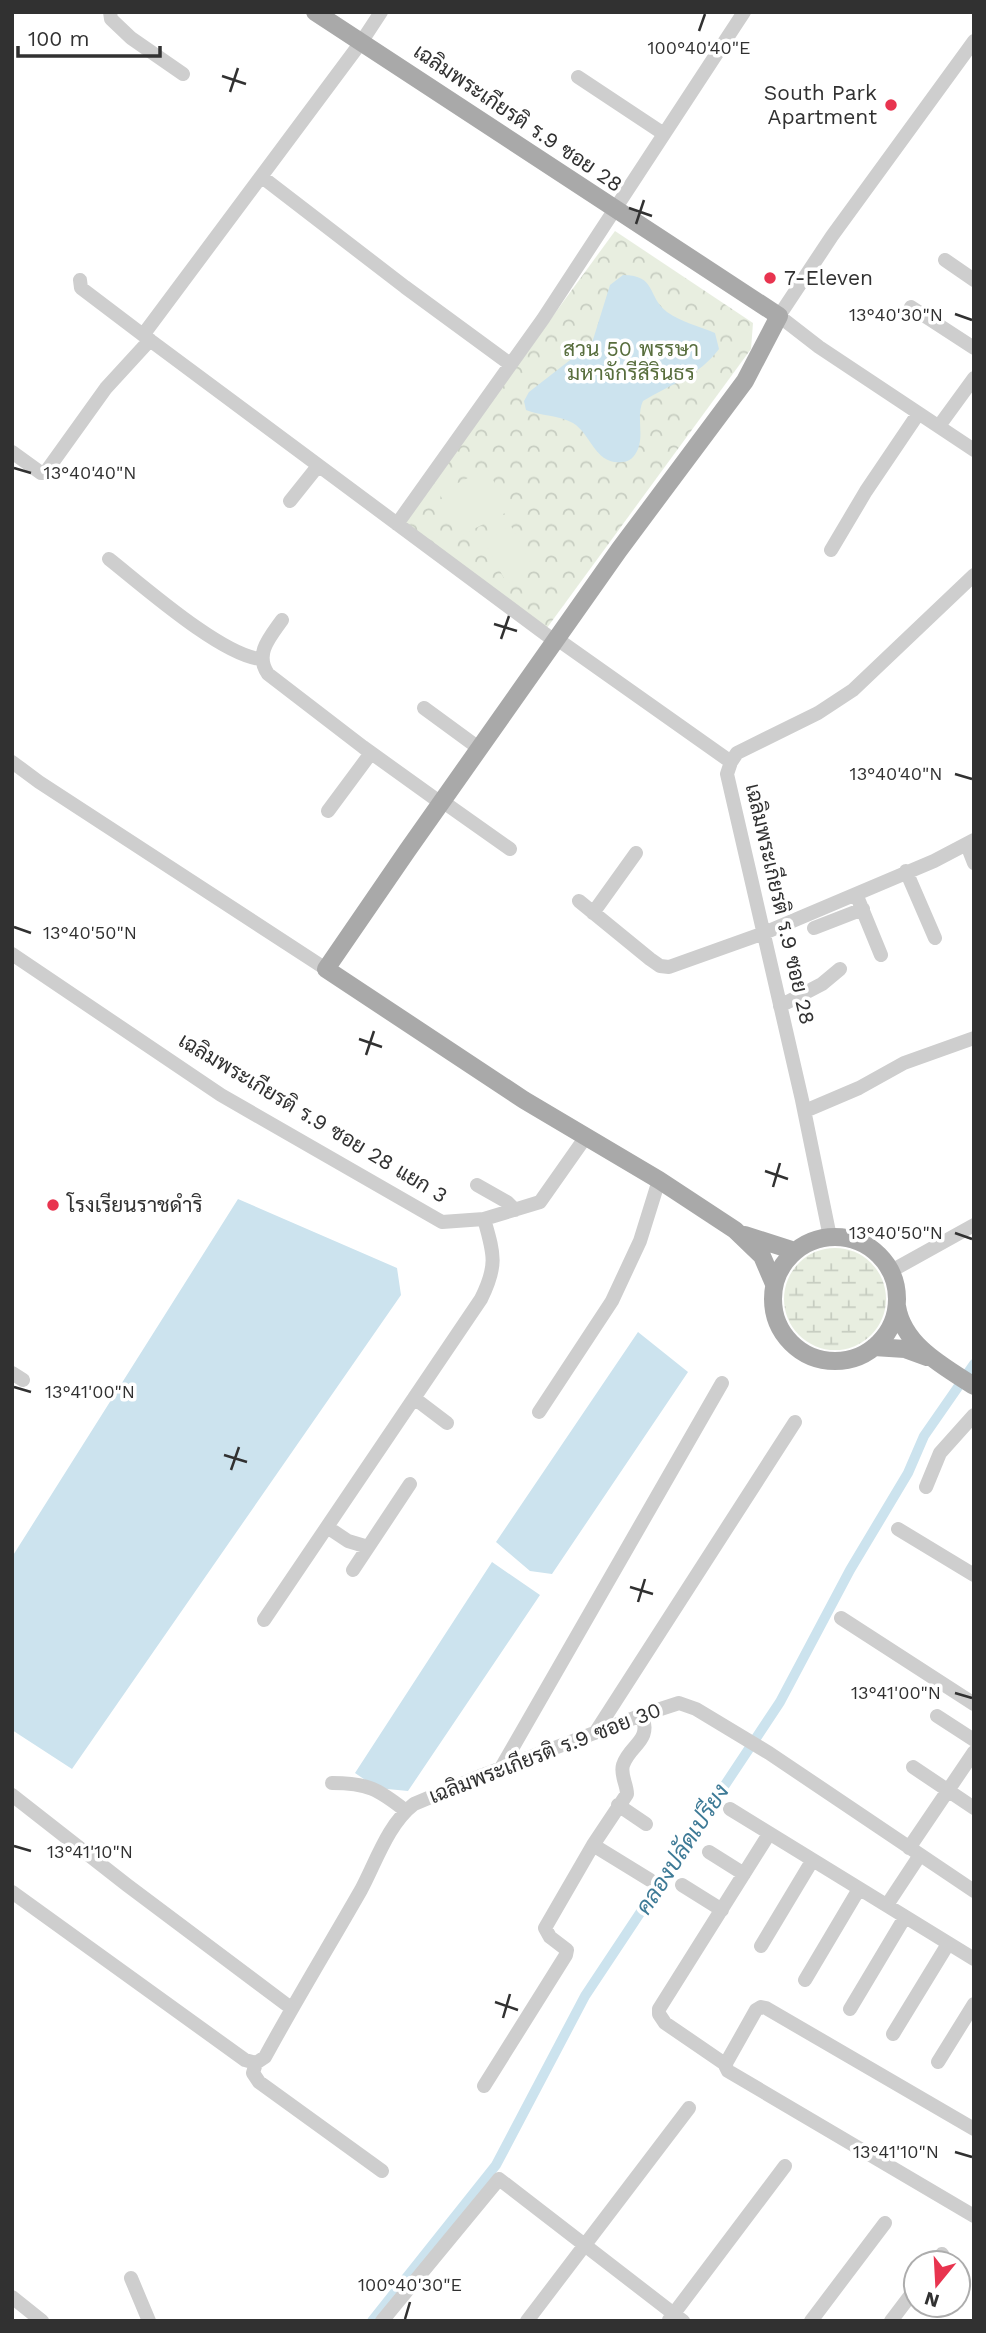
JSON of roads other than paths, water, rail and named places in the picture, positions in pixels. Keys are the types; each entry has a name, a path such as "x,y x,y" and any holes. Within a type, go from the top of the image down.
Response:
{"main road":[{"name":"เฉลิมพระเกียรติ ร.9 ซอย 28","path":"315,12 779,316"},
{"path":"779,316 745,381 619,550 326,969 585,1138 659,1180 735,1230 754,1239 779,1244 794,1251"},
{"path":"735,1230 762,1256 774,1284"},
{"path":"897,1303 891,1325 874,1347 859,1356 835,1361 822,1360 799,1350 782,1332 776,1321 772,1296 782,1266 794,1251 811,1241 842,1237 866,1245 884,1261 891,1272 897,1293 900,1320 905,1332 934,1360 974,1386"},
{"path":"874,1347 905,1349 934,1360"}],"street":[{"path":"110,12 111,19 131,38 183,74"},
{"path":"12,452 45,474 147,338 381,12"},
{"path":"397,524 615,211 744,12"},
{"path":"779,316 832,236 974,41"},
{"path":"578,77 664,134"},
{"path":"262,177 510,364"},
{"path":"945,260 974,280"},
{"path":"80,281 81,288 318,466 557,641 731,762"},
{"path":"911,307 974,348"},
{"name":"เฉลิมพระเกียรติ ร.9 ซอย 28","path":"779,316 819,347 974,450"},
{"path":"939,426 974,378"},
{"path":"831,550 866,491 918,414"},
{"path":"290,501 318,466"},
{"path":"109,559 190,622 234,651 249,658 261,659"},
{"name":"เฉลิมพระเกียรติ ร.9 ซอย 28","path":"830,1237 805,1111 727,774 737,753 818,713 853,690 974,575"},
{"path":"282,620 266,643 261,659 268,674 372,753 510,849"},
{"path":"424,708 480,749"},
{"path":"328,811 372,753"},
{"path":"12,762 326,969"},
{"path":"579,901 650,959 660,966 669,967 764,933 970,843 974,863"},
{"path":"593,913 636,853"},
{"path":"906,871 935,939"},
{"path":"856,894 881,955"},
{"path":"814,928 863,909"},
{"name":"เฉลิมพระเกียรติ ร.9 ซอย 28 แยก 3","path":"12,954 221,1095 431,1217 449,1223 484,1219 540,1202 585,1138"},
{"path":"780,1006 822,984 839,969"},
{"path":"805,1111 859,1088 904,1063 974,1038"},
{"path":"540,1412 612,1301 640,1241 659,1180"},
{"path":"477,1185 507,1202 515,1210"},
{"path":"264,1620 489,1283 494,1253 484,1219"},
{"path":"891,1272 974,1225"},
{"path":"501,1768 722,1383"},
{"path":"414,1398 447,1423"},
{"path":"926,1487 940,1453 974,1415"},
{"path":"595,1733 795,1422"},
{"path":"353,1570 410,1484"},
{"path":"327,1527 348,1541 368,1547"},
{"path":"898,1529 974,1575"},
{"path":"842,1618 974,1704"},
{"name":"เฉลิมพระเกียรติ ร.9 ซอย 30","path":"256,2063 265,2057 360,1891 390,1832 414,1804 501,1768 679,1703 730,1728 974,1891"},
{"path":"484,2086 565,1955 567,1950 550,1937 545,1928 626,1794 623,1764 645,1734 647,1727 642,1715"},
{"path":"937,1716 974,1740"},
{"path":"887,1905 948,1791 974,1752"},
{"path":"912,1767 974,1808"},
{"path":"332,1783 360,1783 371,1787 406,1811"},
{"path":"12,1795 291,2008"},
{"path":"618,1805 646,1824"},
{"path":"730,1809 974,1959"},
{"path":"726,2062 722,2062 666,2023 659,2014 659,2009 769,1834"},
{"path":"593,1845 650,1880"},
{"path":"709,1852 744,1874"},
{"path":"761,1945 812,1861"},
{"path":"682,1885 722,1910"},
{"path":"805,1980 859,1889"},
{"path":"12,1892 245,2060 256,2063 253,2073 259,2082 382,2171"},
{"path":"850,2009 905,1917"},
{"path":"893,2034 948,1944"},
{"path":"938,2063 974,2004"},
{"path":"974,2129 766,2008 756,2010 725,2065 728,2071 974,2216"},
{"path":"527,2321 689,2108"},
{"path":"382,2321 499,2179 586,2245 675,2318 785,2166"},
{"path":"811,2321 885,2223"},
{"path":"131,2278 149,2321"},
{"path":"12,2297 42,2321"},
{"path":"891,2321 902,2306"}],"water":[{"path":"623,275 634,276 647,283 667,312 715,333 719,349 694,373 643,401 638,449 627,461 613,462 600,454 573,423 526,410 524,401 529,392 592,343 610,285"},
{"path":"238,1199 397,1268 401,1295 72,1769 12,1730 12,1557"},
{"path":"638,1332 688,1372 552,1574 530,1571 496,1542"},
{"path":"492,1562 540,1595 408,1791 377,1788 355,1773"}],"waterway":[{"name":"คลองปลัดเปรียง","path":"372,2321 496,2165 585,1996 780,1702 850,1570 908,1473 924,1436 974,1364"}],"place":[{"name":"South Park Apartment","path":"891,105"},
{"name":"7-Eleven","path":"770,278"},
{"name":"โรงเรียนราชดำริ","path":"53,1205"}],"park label":[{"name":"สวน 50 พรรษา มหาจักรีสิรินธร","path":"631,361"}]}
